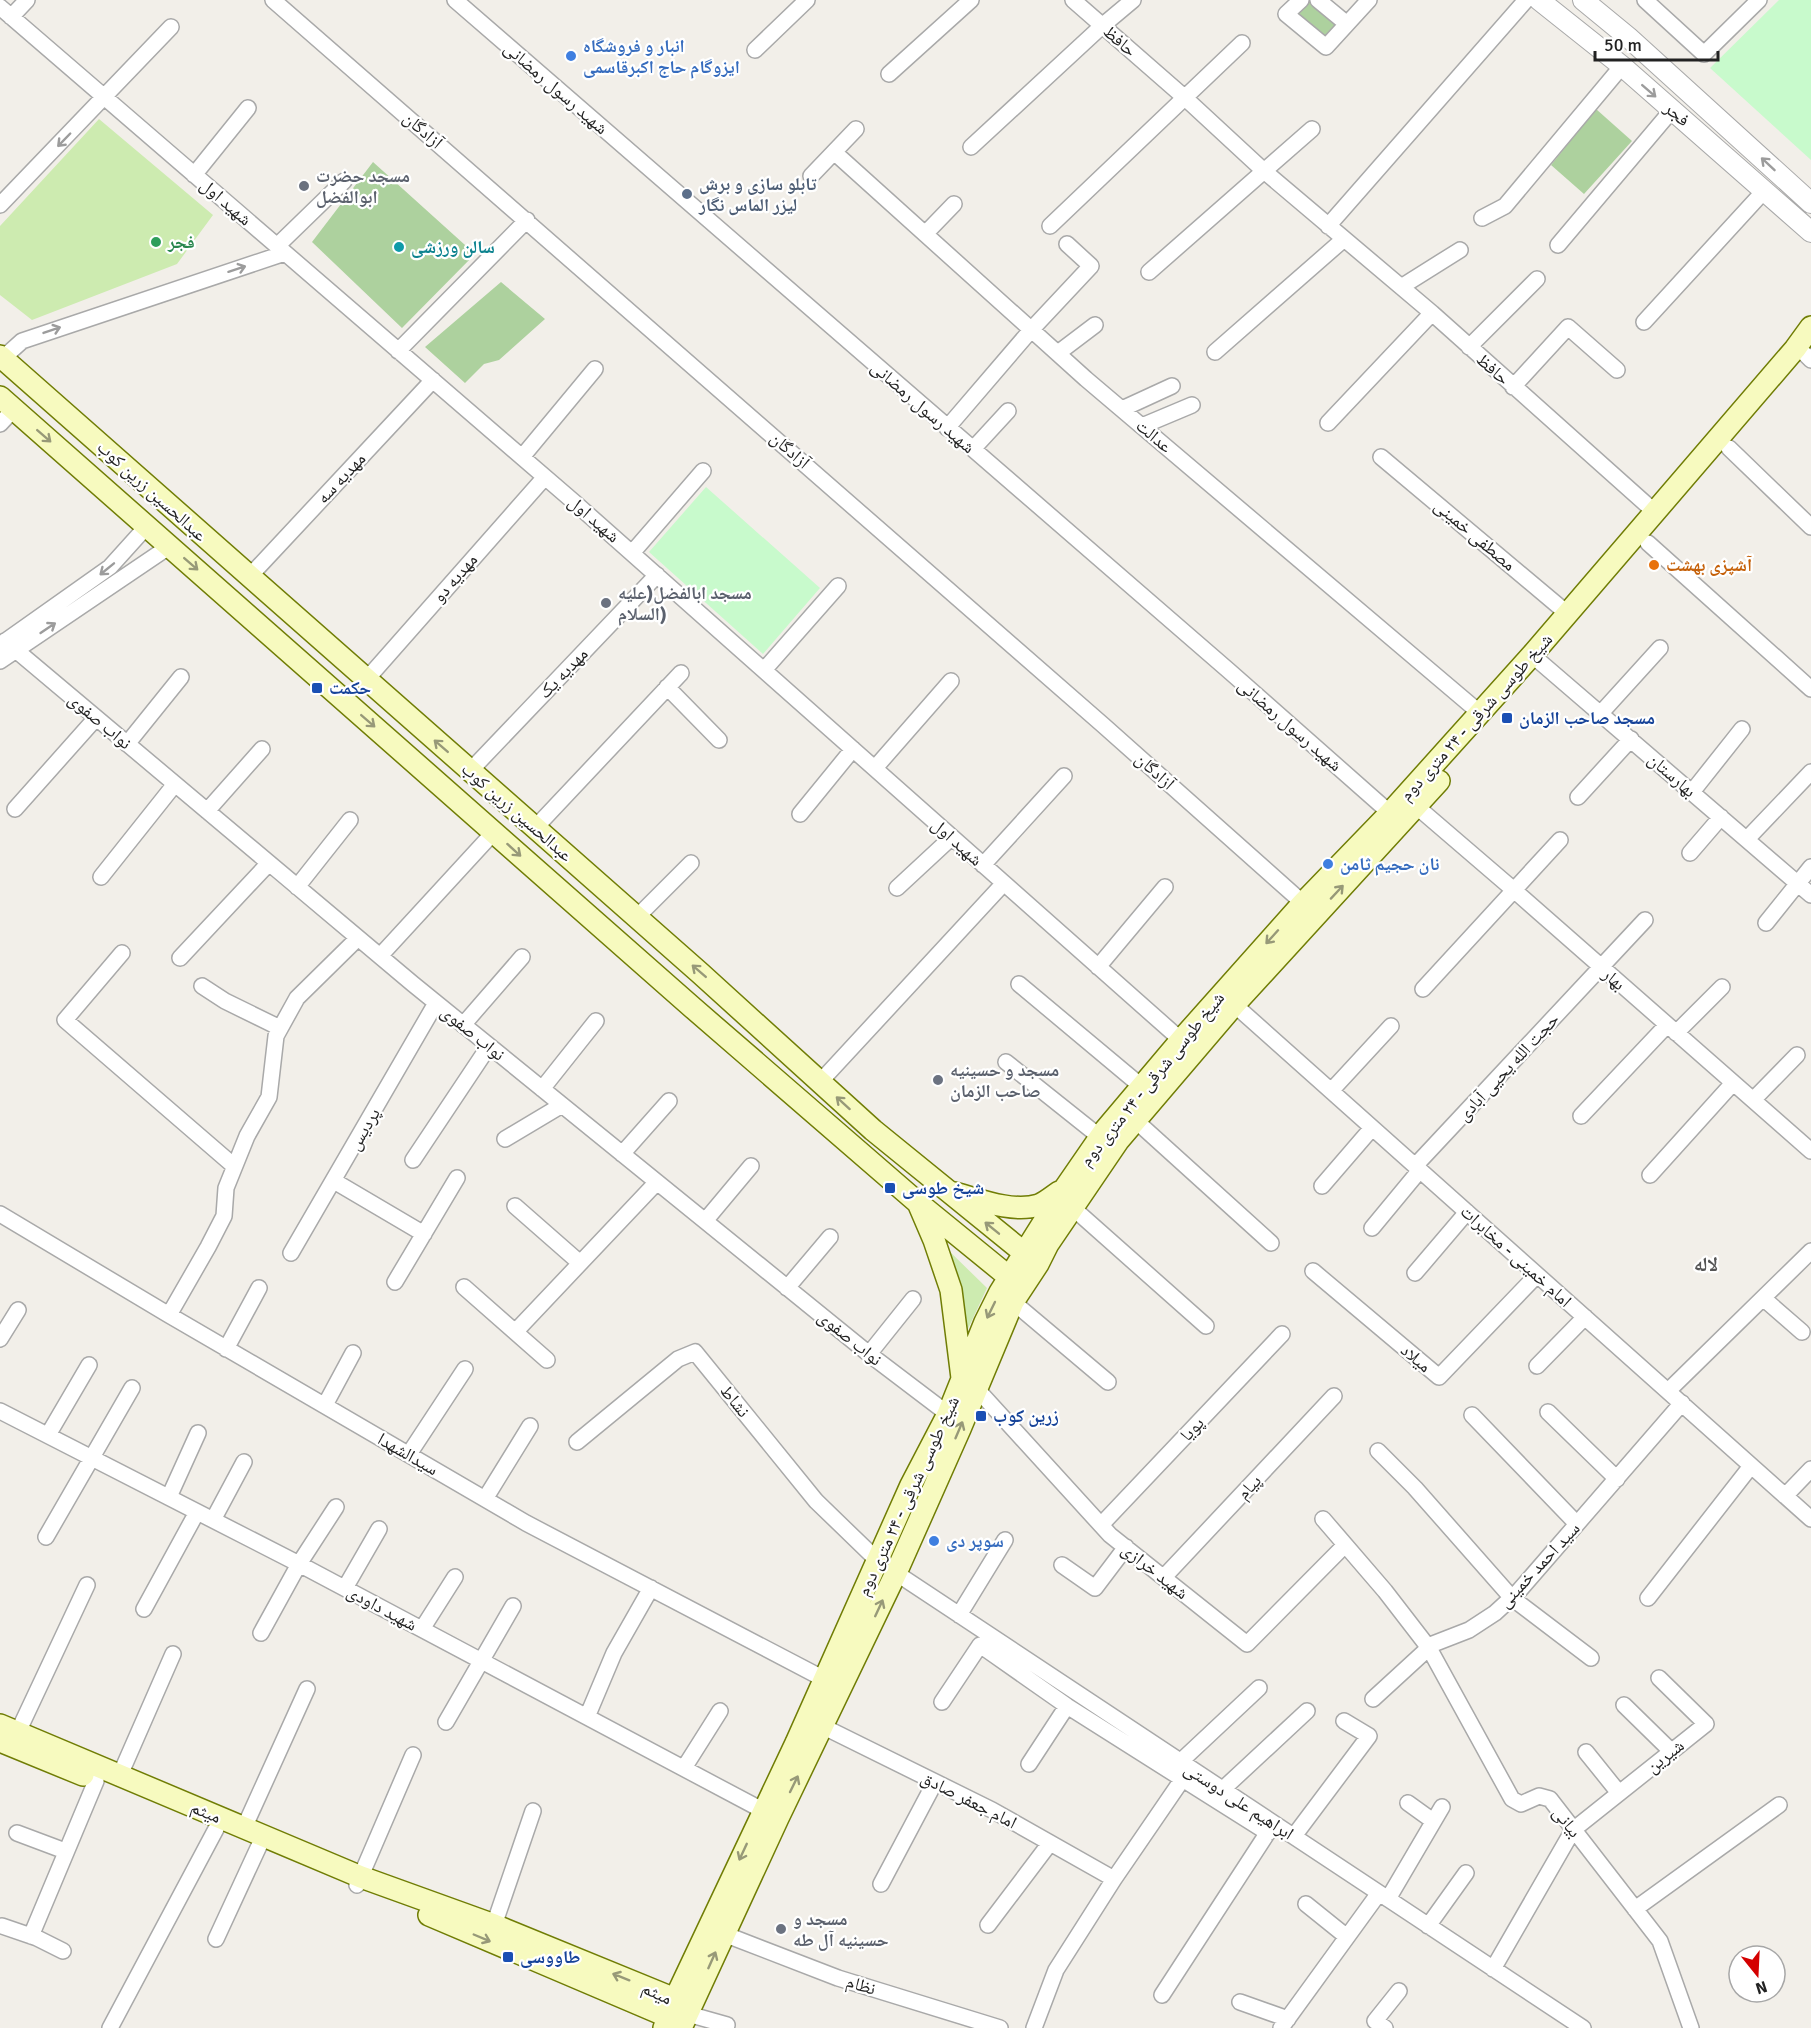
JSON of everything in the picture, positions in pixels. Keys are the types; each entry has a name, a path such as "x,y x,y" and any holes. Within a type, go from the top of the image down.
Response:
{"main road":[{"name":"شیخ طوسی شرقی - ۲۴ متری دوم","path":"675,2017 724,1934 896,1573 960,1429 985,1322 1015,1288 1065,1188 1100,1137 1180,1040 1227,999 1416,806 1537,659 1568,614 1796,349 1811,327"},
{"name":"شیخ طوسی شرقی - ۲۴ متری دوم","path":"1030,1259 1048,1244 1113,1147 1303,903 1390,813 1480,713 1537,659 1648,543 1809,355"},
{"name":"عبدالحسین زرین کوب","path":"1,357 637,917 873,1130 1030,1259"},
{"name":"عبدالحسین زرین کوب","path":"5,410 82,469 1015,1288"},
{"path":"82,469 92,471 104,466 106,451"},
{"path":"116,499 117,485 124,481 142,482"},
{"path":"923,1171 920,1184 909,1195 934,1240 951,1290 969,1384"},
{"path":"946,1191 1017,1207 1040,1204 1065,1188"},
{"name":"شیخ طوسی شرقی - ۲۴ متری دوم","path":"675,2017 762,1810 911,1485 948,1414 969,1384"},
{"name":"میثم","path":"6,1733 120,1775 675,2017"},
{"name":"میثم","path":"6,1733 96,1781 216,1829 359,1881 494,1925 675,2017"}],"street":[{"path":"6,12 27,0"},
{"name":"آزادگان","path":"273,0 1086,709 1303,903"},
{"name":"شهید رسول رمضانی","path":"455,0 1390,813"},
{"path":"755,50 807,0"},
{"path":"889,75 971,0"},
{"name":"حافظ","path":"1073,0 1264,171 1432,314 1656,513"},
{"path":"971,147 1133,0"},
{"path":"1301,0 1286,14 1326,47 1369,0"},
{"path":"1318,0 1347,24"},
{"path":"1328,226 1526,0"},
{"name":"فجر","path":"1539,0 1622,66 1811,232"},
{"name":"فجر","path":"1583,0 1628,37 1811,203"},
{"path":"1646,0 1704,54 1759,0"},
{"name":"شهید اول","path":"6,12 632,553 1180,1040"},
{"path":"0,206 171,27"},
{"path":"1050,226 1242,44"},
{"path":"1482,219 1505,206 1622,66"},
{"path":"194,175 249,108"},
{"path":"1558,245 1672,110"},
{"path":"811,176 856,129"},
{"path":"1149,272 1312,129"},
{"name":"عدالت","path":"834,152 1031,330 1480,713"},
{"path":"1,357 22,340 281,249 344,180"},
{"path":"1644,322 1764,191"},
{"path":"925,234 954,204"},
{"path":"398,351 527,220"},
{"path":"1215,352 1344,239"},
{"path":"947,428 1031,330 1091,266 1067,244"},
{"path":"1401,287 1460,250"},
{"path":"1469,347 1537,279"},
{"path":"1328,423 1432,314"},
{"path":"1058,353 1095,325"},
{"path":"1513,387 1568,327 1617,370"},
{"path":"522,457 595,369"},
{"name":"مهدیه سه","path":"249,577 433,380"},
{"path":"1122,409 1172,386"},
{"path":"1142,426 1192,405"},
{"path":"973,449 1008,411"},
{"path":"1729,448 1811,527"},
{"name":"مصطفی خمینی","path":"1381,457 1568,614"},
{"path":"632,553 703,471"},
{"name":"مهدیه دو","path":"366,680 545,477"},
{"path":"0,661 7,645 110,567 147,526"},
{"path":"1648,543 1811,689"},
{"path":"7,645 170,546"},
{"name":"مهدیه یک","path":"470,771 657,575"},
{"path":"764,670 838,586"},
{"name":"نواب صفوی","path":"7,645 436,1003 869,1354 948,1414"},
{"path":"1601,713 1660,648"},
{"name":"بهارستان","path":"1537,659 1811,895"},
{"path":"535,828 681,673"},
{"path":"127,744 181,677"},
{"path":"874,768 951,681"},
{"path":"667,687 718,740"},
{"path":"15,809 96,718"},
{"path":"1692,792 1742,729"},
{"path":"1578,797 1630,739"},
{"path":"207,811 261,749"},
{"path":"800,814 853,749"},
{"path":"1747,839 1811,772"},
{"path":"983,865 1064,776"},
{"path":"101,877 175,784"},
{"name":"بهار","path":"1416,806 1811,1151"},
{"path":"1690,853 1721,817"},
{"path":"297,887 350,820"},
{"path":"380,956 494,832"},
{"path":"897,888 952,837"},
{"path":"1423,989 1560,840"},
{"path":"180,958 269,863"},
{"path":"637,917 691,863"},
{"path":"1766,922 1811,867"},
{"path":"820,1082 1004,883"},
{"path":"1098,967 1165,887"},
{"name":"حجت الله یحیی آبادی","path":"1372,1228 1418,1168 1645,920"},
{"path":"169,1316 224,1216 226,1188 234,1166 247,1136 269,1097 276,1036 280,1028 297,998 358,938"},
{"path":"122,953 65,1020 234,1166"},
{"path":"463,1025 522,957"},
{"path":"1019,984 1141,1086"},
{"path":"202,986 225,1001 280,1028"},
{"path":"1581,1116 1671,1029 1722,987"},
{"name":"امام خمینی - مخابرات","path":"1227,999 1811,1519"},
{"name":"پردیس","path":"291,1253 436,1003"},
{"path":"542,1089 596,1020"},
{"path":"1331,1091 1391,1026"},
{"path":"413,1160 489,1046"},
{"path":"1753,1100 1797,1055"},
{"path":"1006,1062 1100,1137"},
{"path":"1650,1175 1733,1083"},
{"path":"622,1154 669,1101"},
{"path":"505,1139 562,1105"},
{"path":"1135,1120 1271,1243"},
{"path":"1322,1186 1372,1128"},
{"path":"705,1221 751,1166"},
{"path":"395,1282 457,1178"},
{"path":"333,1181 424,1234"},
{"path":"516,1331 657,1182"},
{"path":"515,1206 580,1263"},
{"path":"1073,1208 1206,1326"},
{"path":"1415,1273 1467,1212"},
{"name":"سیدالشهدا","path":"0,1214 169,1316 485,1499 824,1678"},
{"path":"787,1288 830,1237"},
{"path":"1668,1391 1763,1298 1808,1258"},
{"name":"میلاد","path":"1312,1271 1439,1377 1537,1275"},
{"path":"464,1287 547,1360"},
{"path":"226,1349 259,1288"},
{"path":"1015,1288 1108,1382"},
{"path":"1763,1298 1803,1332"},
{"path":"869,1354 913,1299"},
{"path":"0,1339 18,1310"},
{"path":"1537,1366 1585,1317"},
{"name":"پویا","path":"1101,1525 1282,1334"},
{"name":"نشاط","path":"577,1442 678,1359 695,1352 816,1501 877,1560"},
{"path":"325,1405 352,1353"},
{"path":"48,1436 90,1365"},
{"path":"409,1454 465,1369"},
{"name":"شهید خرازی","path":"969,1384 1101,1525 1247,1644 1345,1545"},
{"path":"46,1537 132,1388"},
{"name":"پیام","path":"1164,1577 1334,1396"},
{"name":"سید احمد خمینی","path":"1372,1699 1428,1648 1469,1630 1495,1613 1512,1598 1682,1404"},
{"name":"شهید داودی","path":"0,1411 345,1588 762,1810"},
{"path":"1548,1412 1617,1479"},
{"path":"1472,1415 1577,1524"},
{"path":"485,1499 530,1426"},
{"path":"168,1497 198,1433"},
{"path":"1378,1451 1415,1488 1512,1598 1591,1658"},
{"path":"213,1520 244,1462"},
{"path":"1648,1598 1751,1466"},
{"path":"1785,1496 1811,1469"},
{"path":"261,1634 298,1564 336,1508"},
{"path":"144,1609 197,1512"},
{"path":"1323,1520 1385,1591 1428,1648"},
{"path":"345,1588 379,1529"},
{"path":"959,1615 1005,1540"},
{"path":"1062,1565 1095,1588 1126,1547"},
{"name":"ابراهیم علی دوستی","path":"896,1573 1184,1770 1222,1790 1271,1828 1294,1836 1493,1969 1561,2022 1583,2028"},
{"path":"422,1629 455,1577"},
{"path":"6,1733 87,1584"},
{"path":"587,1717 614,1653 651,1588"},
{"path":"446,1722 513,1606"},
{"path":"942,1702 980,1645 1067,1706 1184,1770 1271,1828 1162,1995"},
{"name":"بیانی","path":"1428,1648 1512,1799 1521,1804 1539,1796 1550,1799 1660,1941 1691,2028"},
{"path":"120,1775 173,1653"},
{"name":"شیرین","path":"1573,1830 1706,1724 1659,1678"},
{"path":"1034,2028 1056,1970 1184,1770 1260,1688"},
{"path":"244,1828 307,1689"},
{"path":"1624,1705 1671,1751"},
{"path":"1029,1764 1067,1706"},
{"path":"684,1768 720,1711"},
{"path":"1222,1790 1307,1711"},
{"path":"1294,1836 1369,1736 1344,1721"},
{"name":"امام جعفر صادق","path":"822,1726 992,1810 1114,1879"},
{"path":"1586,1752 1619,1793"},
{"path":"359,1881 413,1755"},
{"path":"31,1936 96,1781"},
{"path":"881,1884 934,1782"},
{"path":"1408,1803 1433,1821"},
{"path":"1635,1909 1779,1804"},
{"path":"1240,2002 1284,2024 1347,1937 1383,1896 1442,1807"},
{"path":"494,1925 533,1811"},
{"path":"110,2028 216,1829"},
{"path":"1493,1969 1573,1830"},
{"path":"17,1833 65,1851"},
{"path":"988,1925 1050,1843"},
{"path":"216,1940 260,1846"},
{"path":"1428,1926 1466,1873"},
{"path":"1306,1904 1347,1937"},
{"path":"2,1926 63,1950"},
{"name":"نظام","path":"724,1934 838,1978 1000,2028"},
{"path":"1385,2028 1375,2021 1399,1991"},
{"path":"675,2017 727,2025"}],"green space":[{"path":"1309,0 1341,24 1324,40 1294,15"},
{"path":"1779,0 1811,0 1811,160 1710,68"},
{"path":"1596,109 1632,141 1584,194 1551,165"},
{"path":"99,119 213,215 177,264 32,320 0,295 0,226"},
{"path":"373,162 475,254 402,328 312,242"},
{"path":"501,282 545,319 499,360 484,364 465,383 425,347"},
{"path":"706,487 820,588 763,654 649,552"},
{"path":"945,1247 987,1288 966,1333"}],"place":[{"name":"انبار و فروشگاه ایزوگام حاج اکبرقاسمی","path":"571,56"},
{"name":"مسجد حضرت ابوالفضل","path":"304,186"},
{"name":"تابلو سازی و برش لیزر الماس نگار","path":"687,194"},
{"name":"فجر","path":"156,242"},
{"name":"سالن ورزشی","path":"399,247"},
{"name":"آشپزی بهشت","path":"1654,565"},
{"name":"مسجد ابالفضل(علیه السلام)","path":"606,603"},
{"name":"حکمت","path":"317,688"},
{"name":"مسجد صاحب الزمان","path":"1507,718"},
{"name":"نان حجیم ثامن","path":"1328,864"},
{"name":"مسجد و حسینیه صاحب الزمان","path":"938,1080"},
{"name":"شیخ طوسی","path":"890,1188"},
{"name":"زرین کوب","path":"981,1416"},
{"name":"سوپر دی","path":"934,1541"},
{"name":"مسجد و حسینیه آل طه","path":"781,1929"},
{"name":"طاووسی","path":"508,1957"}],"district":[{"name":"لاله","path":"1706,1264"}]}
